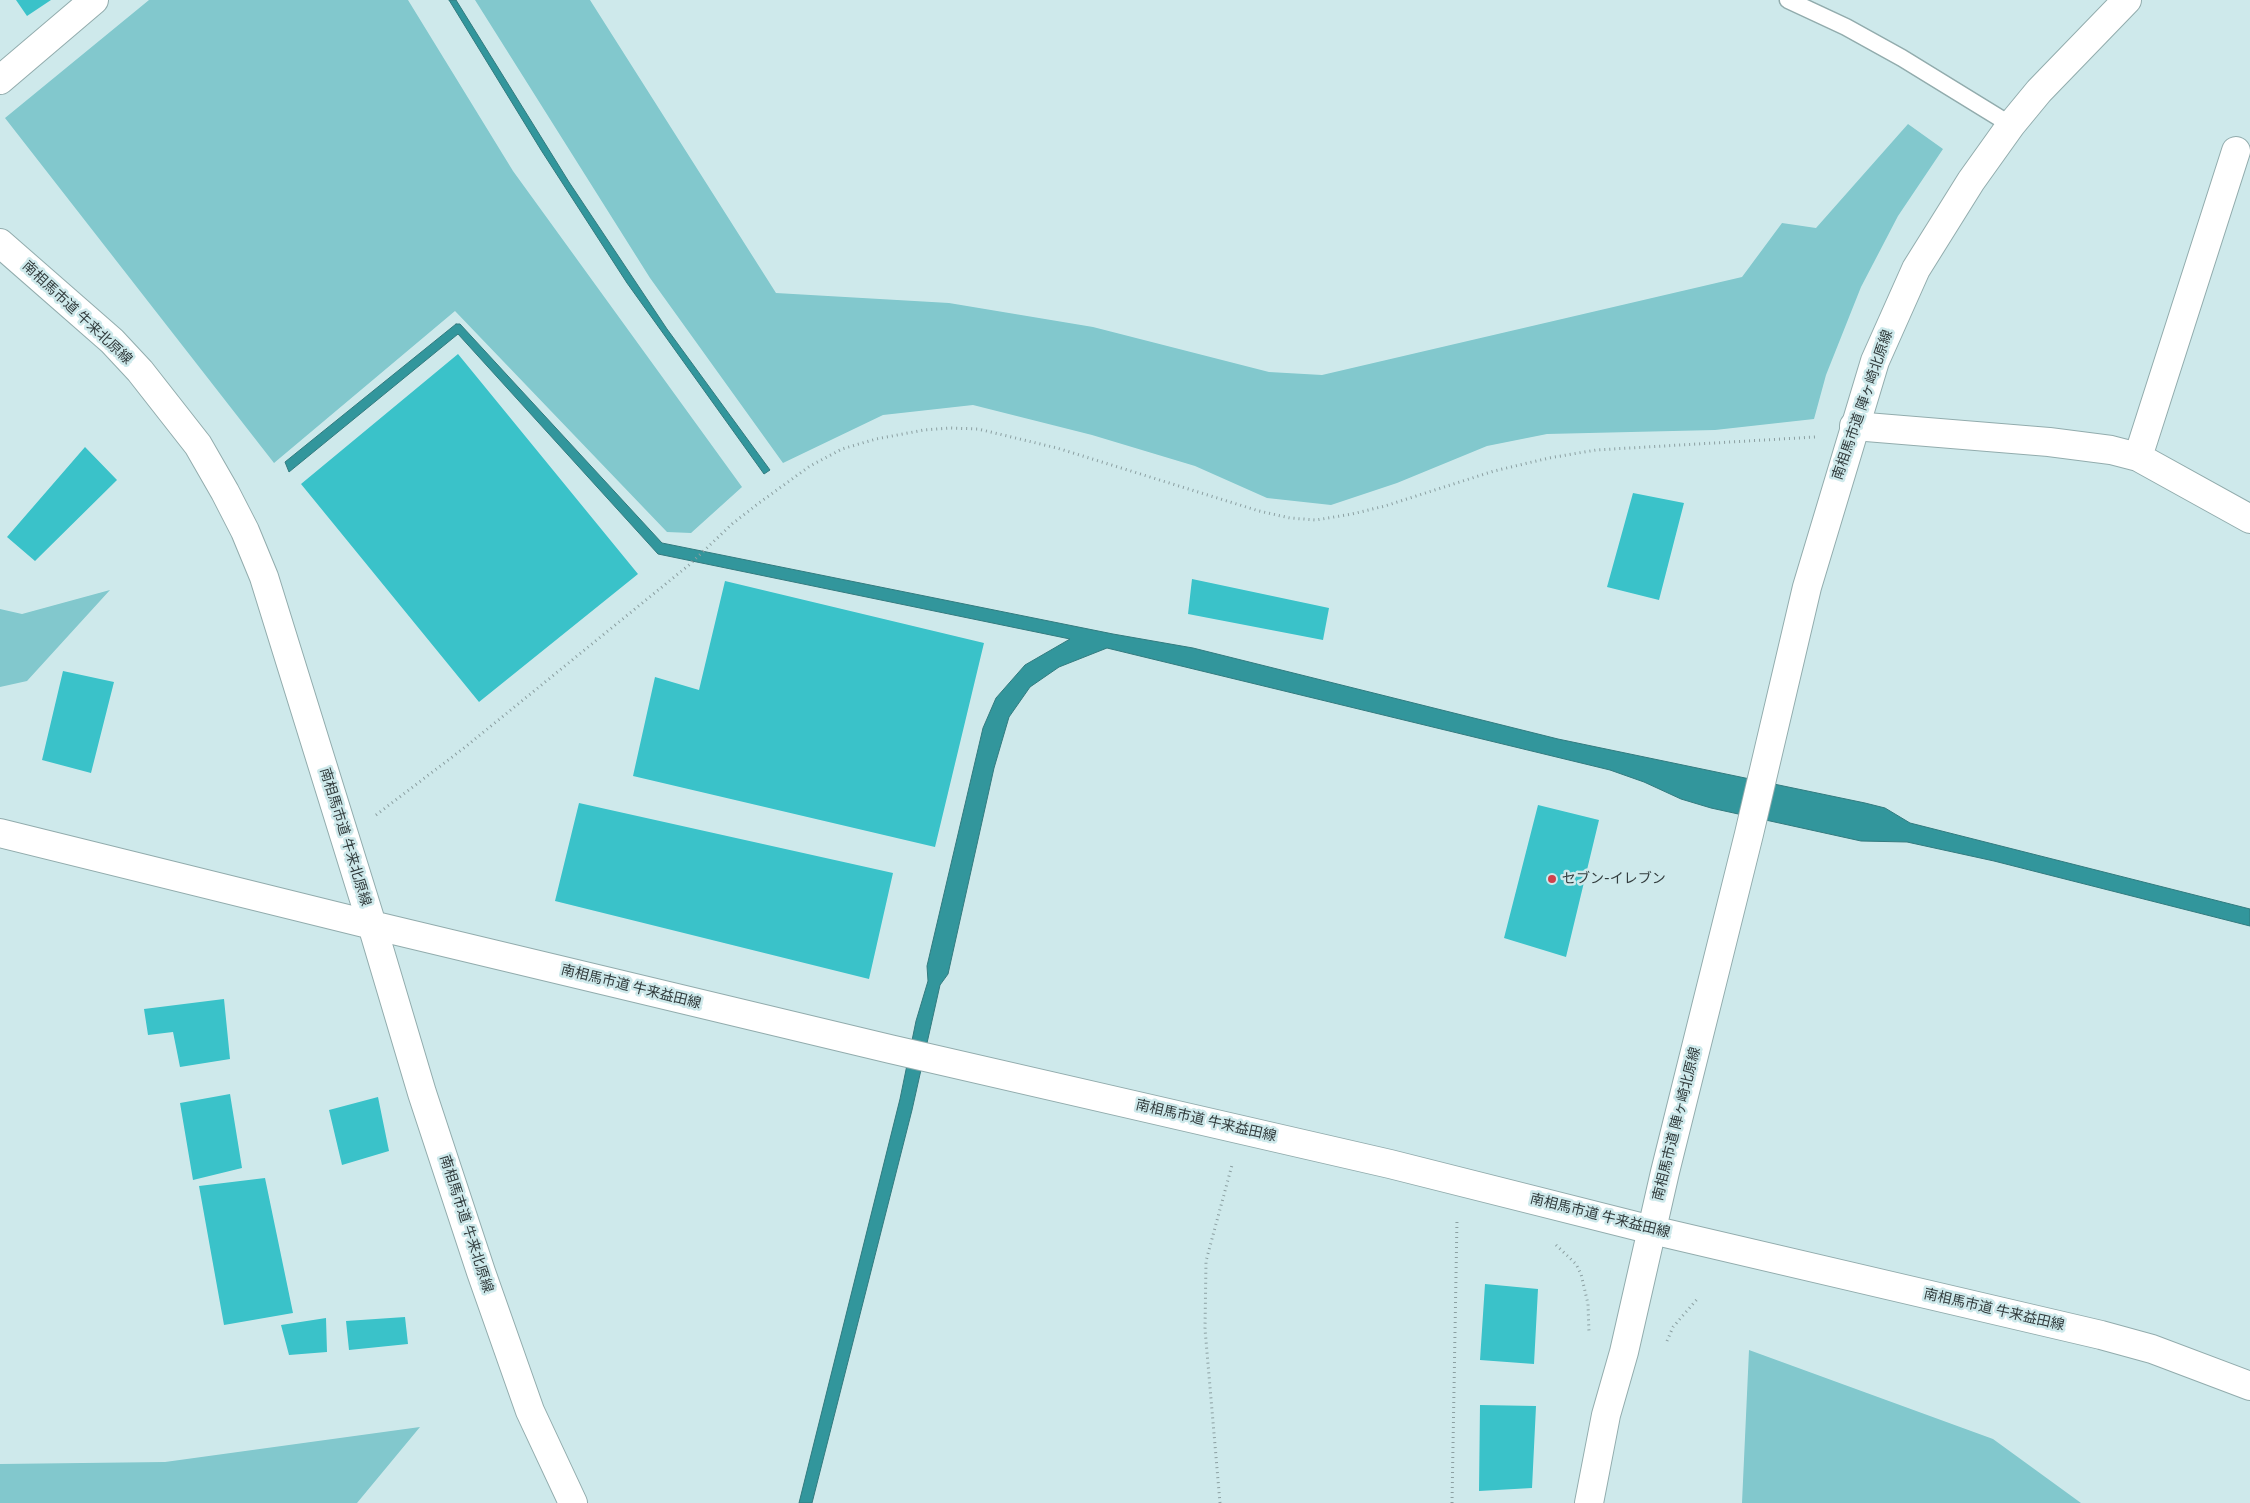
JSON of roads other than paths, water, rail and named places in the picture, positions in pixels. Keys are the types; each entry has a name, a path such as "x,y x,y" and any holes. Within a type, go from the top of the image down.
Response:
{"street":[{"path":"0,80 94,0"},
{"name":"南相馬市道 陣ヶ崎北原線","path":"1589,1503 1606,1416 1624,1352 1652,1230 1767,762 1807,587 1854,426 1888,330 1916,269 1971,181 2011,124 2063,64 2127,0"},
{"path":"2138,457 2236,151"},
{"name":"南相馬市道 牛来北原線","path":"0,243 112,341 140,371 198,446 225,492 264,577 422,1093 484,1281 530,1411 573,1503"},
{"path":"1854,426 2050,442 2111,450 2138,457 2250,519"},
{"name":"南相馬市道 牛来益田線","path":"0,833 890,1050 1243,1129 1652,1230 2101,1335 2152,1349 2250,1386"}],"lane":[{"path":"1788,0 1846,27 1902,58 2011,124"}],"place":[{"name":"セブン-イレブン","path":"1552,879"}]}
